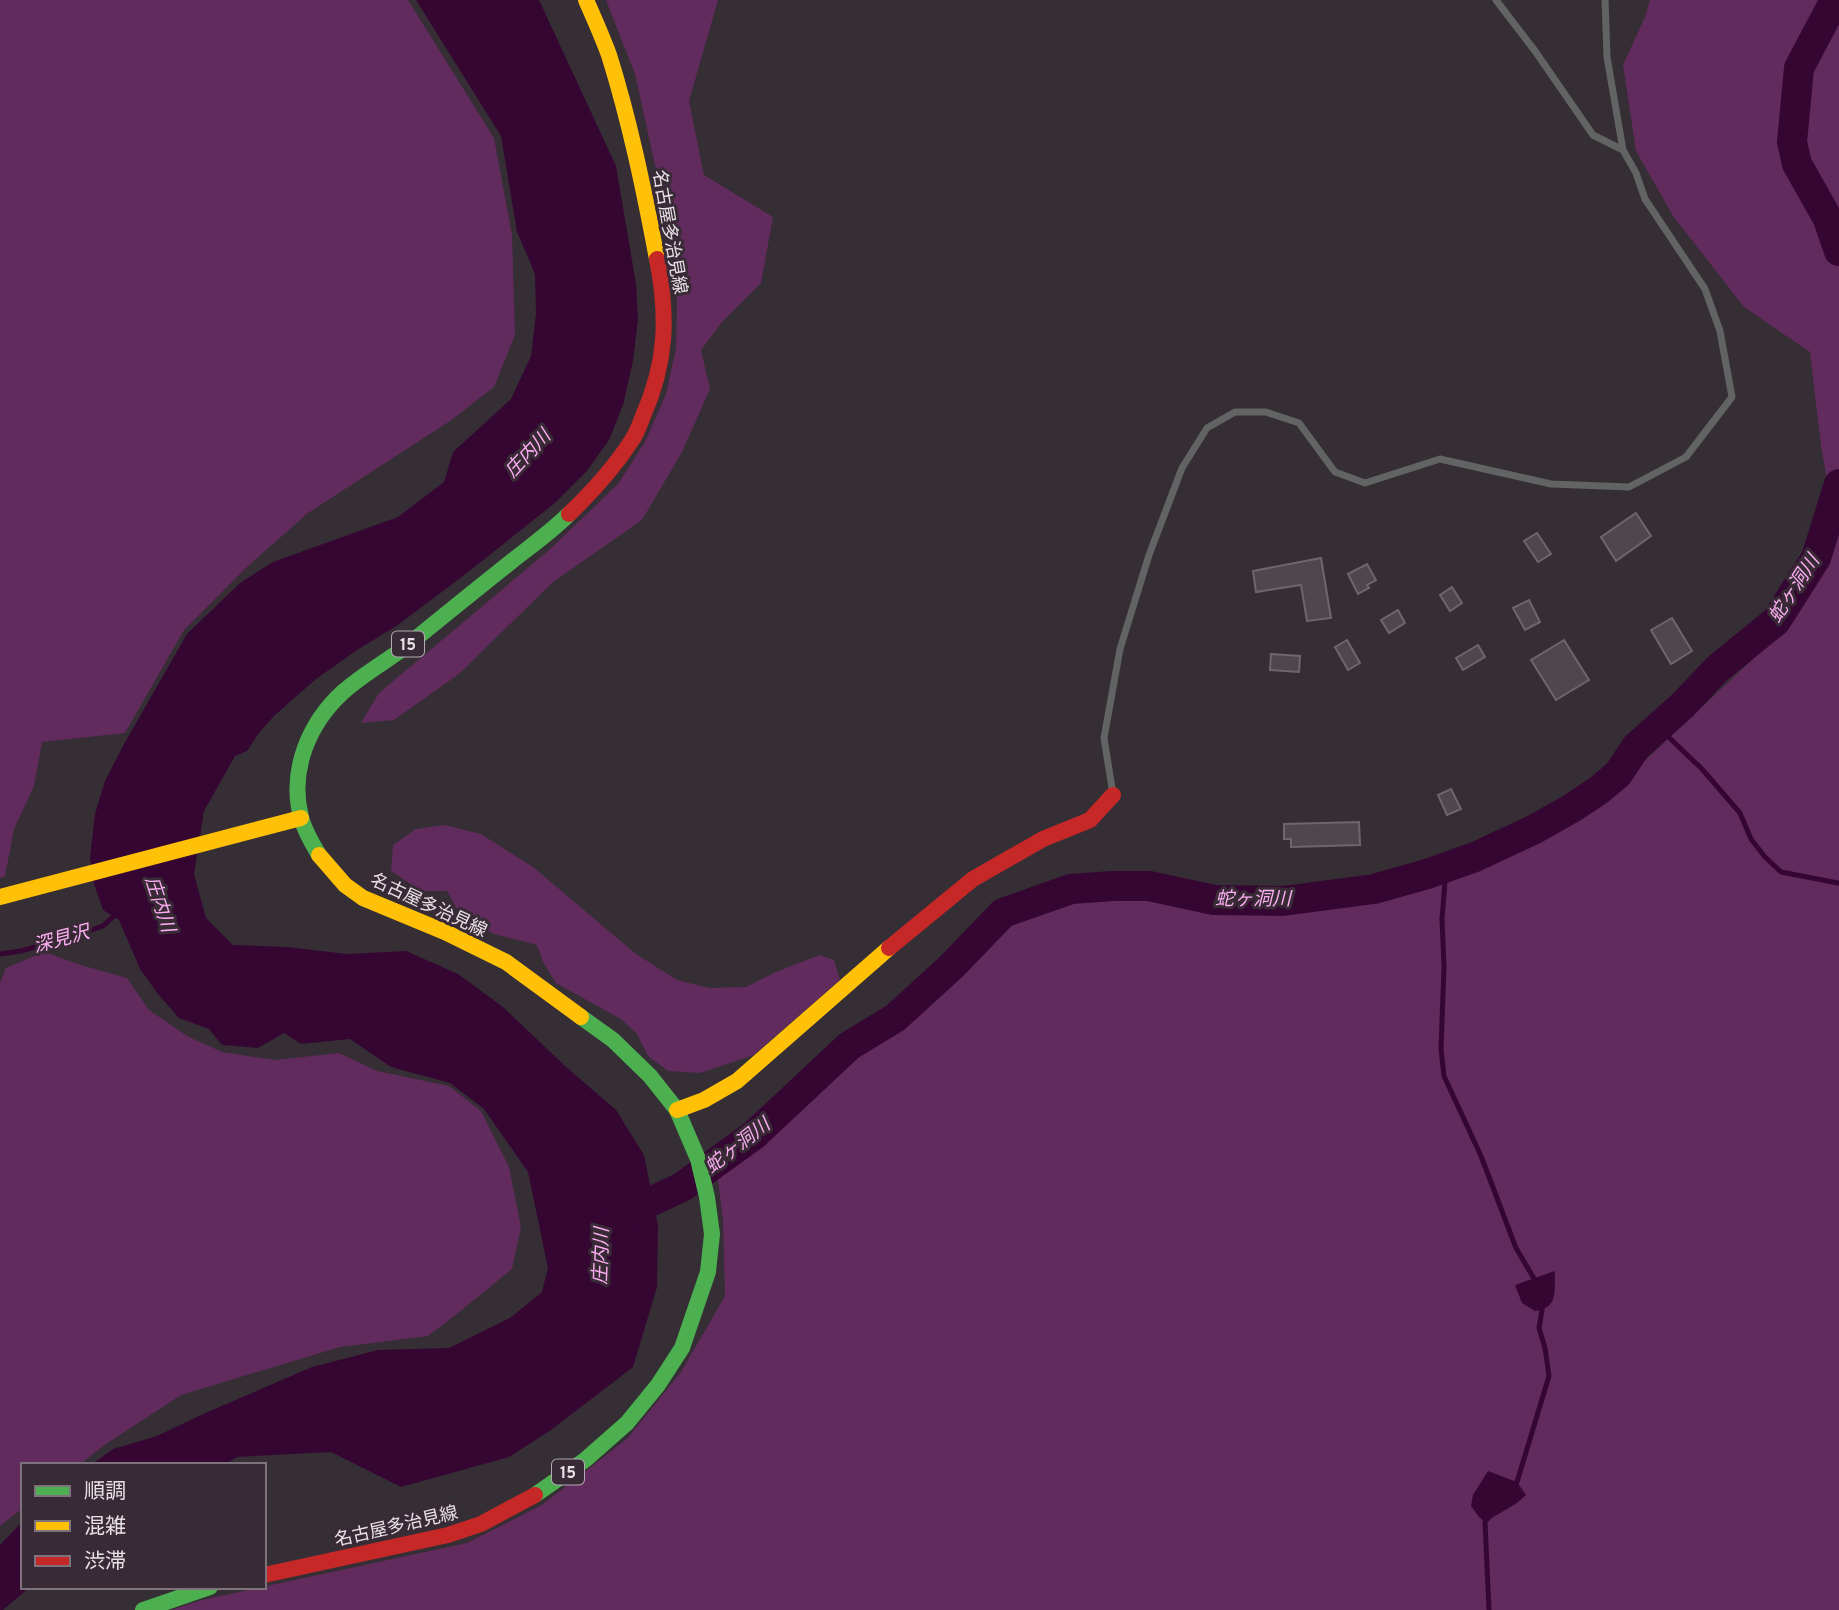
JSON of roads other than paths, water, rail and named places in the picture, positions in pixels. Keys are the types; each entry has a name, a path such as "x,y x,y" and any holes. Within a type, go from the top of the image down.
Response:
{"main road":[{"name":"名古屋多治見線","path":"266,1576 448,1535 481,1524 539,1493 585,1460 627,1423 658,1385 682,1348 708,1272 712,1234 698,1159 677,1110 650,1076 612,1040 506,962 445,932 363,898 345,885 321,858 308,836 298,800 300,763 304,747 328,707 345,690 396,654 563,520 596,489 633,439 648,405 660,368 665,329 663,289 639,165 608,52 586,0"},
{"path":"677,1110 705,1100 737,1081 914,926 973,879 1043,839 1090,820 1113,795"},
{"path":"0,897 301,818"},
{"path":"143,1610 204,1589"}],"lane":[{"path":"1496,0 1593,135 1623,149"},
{"path":"1113,795 1104,738 1120,649 1149,555 1182,468 1207,428 1235,412 1266,412 1299,424 1335,472 1365,483 1440,459 1551,484 1629,487 1686,457 1732,397 1720,331 1706,289 1645,199 1636,173 1623,149 1607,57 1605,0"}],"water":[{"name":"庄内川","path":"416,0 539,0 616,166 636,284 638,319 633,361 623,405 609,440 586,472 555,503 395,627 316,679 274,716 247,751 235,756 204,811 194,874 206,918 233,945 287,947 347,954 406,951 458,974 503,1007 616,1110 644,1155 658,1226 657,1287 633,1367 551,1430 509,1457 401,1487 331,1452 237,1457 227,1463 94,1463 113,1449 157,1436 312,1367 378,1350 449,1348 510,1318 542,1292 548,1268 528,1172 484,1109 450,1083 391,1067 350,1039 301,1044 284,1033 258,1048 222,1045 209,1029 179,1018 140,969 119,920 103,910 94,884 90,858 95,814 105,781 187,634 240,583 273,562 398,517 444,482 453,452 511,399 531,356 536,313 535,274 517,232 501,136"},
{"path":"1555,1271 1554,1297 1548,1306 1535,1311 1522,1303 1515,1285"},
{"path":"1488,1471 1517,1482 1526,1495 1485,1522 1471,1506 1473,1495"},
{"path":"21,1523 21,1589 28,1589 3,1610 0,1610 0,1545"}],"waterway":[{"name":"蛇ヶ洞川","path":"1835,0 1799,68 1792,142 1797,164 1828,219 1839,251"},
{"name":"蛇ヶ洞川","path":"616,1218 682,1187 754,1135 849,1046 895,1018 952,966 1003,913 1071,889 1113,886 1149,886 1214,900 1283,901 1374,889 1475,857 1572,808 1618,774 1636,747 1683,705 1717,669 1776,621 1816,558 1839,484"},
{"path":"1658,727 1702,769 1740,813 1751,839 1781,872 1838,883"},
{"path":"1441,869 1445,882 1442,919 1444,967 1441,1049 1444,1076 1481,1156 1516,1248 1536,1282"},
{"name":"深見沢","path":"0,954 21,951 103,926 117,913"},
{"path":"1513,1487 1517,1482 1549,1376 1539,1328 1541,1305"},
{"path":"1489,1517 1485,1522 1489,1610"}]}
